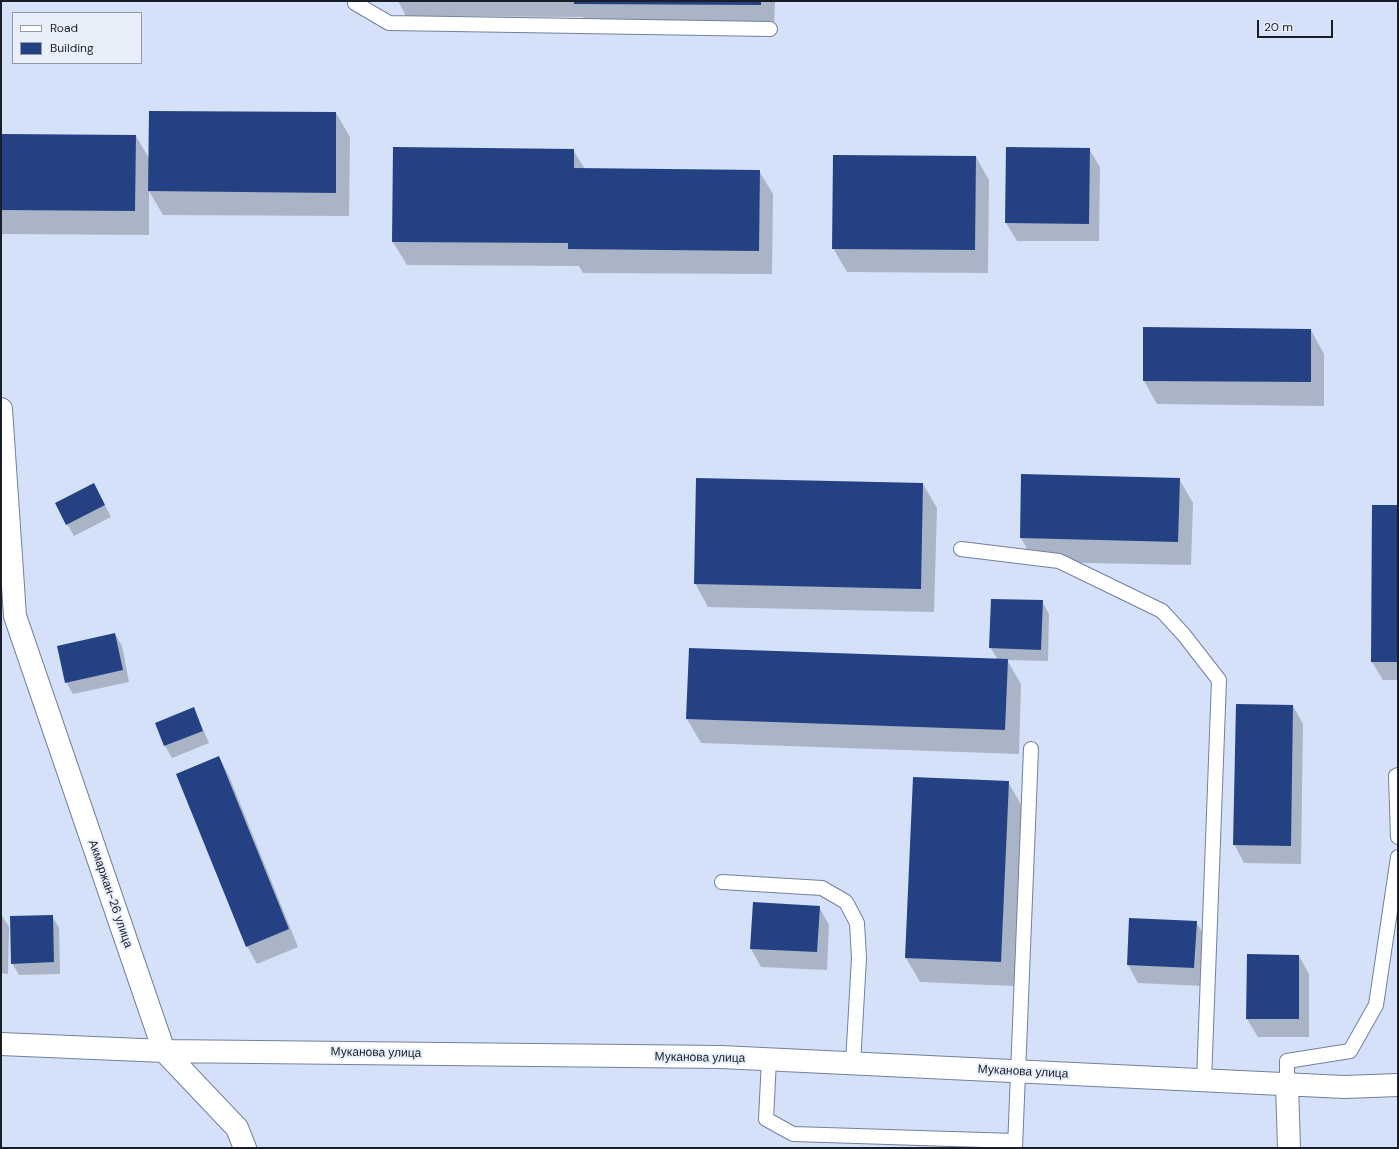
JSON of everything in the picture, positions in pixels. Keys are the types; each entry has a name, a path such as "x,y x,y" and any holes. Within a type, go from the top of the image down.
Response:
{"street":[{"name":"Акмаржан-26 улица","path":"1,409 8,616 164,1051 237,1128 245,1148"},
{"name":"Муканова улица","path":"1,1044 164,1051 721,1057 1344,1087 1398,1085"},
{"path":"1287,1084 1289,1148"}],"lane":[{"path":"355,1 355,3 389,23 770,29"},
{"path":"961,549 1058,561 1162,611 1184,635 1219,680 1204,1081"},
{"path":"769,1060 766,1119 793,1134 1015,1144 1030,749"},
{"path":"1398,775 1396,776 1398,837"},
{"path":"1287,1084 1287,1061 1350,1051 1376,1005 1398,857"},
{"path":"722,882 822,888 846,902 857,923 859,958 853,1064"}],"building":[{"path":"574,1 761,1 761,5 574,4"},
{"path":"149,111 336,112 336,193 148,191"},
{"path":"1,134 136,135 135,211 1,210"},
{"path":"393,147 574,149 574,168 760,170 759,251 568,249 568,243 392,242"},
{"path":"1006,147 1090,148 1089,224 1005,223"},
{"path":"833,155 976,156 975,250 832,249"},
{"path":"1143,327 1311,329 1311,382 1143,381"},
{"path":"1021,474 1180,478 1178,542 1020,538"},
{"path":"696,478 923,483 921,589 694,584"},
{"path":"94,483 105,505 66,525 55,503"},
{"path":"1372,505 1398,505 1398,662 1371,662"},
{"path":"991,599 1043,600 1041,650 989,648"},
{"path":"115,633 123,670 65,683 57,646"},
{"path":"689,648 1008,659 1005,730 686,719"},
{"path":"1236,704 1293,705 1291,846 1233,845"},
{"path":"194,707 203,731 164,746 155,723"},
{"path":"219,756 289,929 246,947 176,774"},
{"path":"913,777 1009,781 1001,962 905,958"},
{"path":"753,902 820,906 817,952 750,949"},
{"path":"53,915 54,962 11,964 10,916"},
{"path":"1129,918 1197,921 1194,968 1127,965"},
{"path":"1247,954 1299,955 1299,1019 1246,1019"}]}
